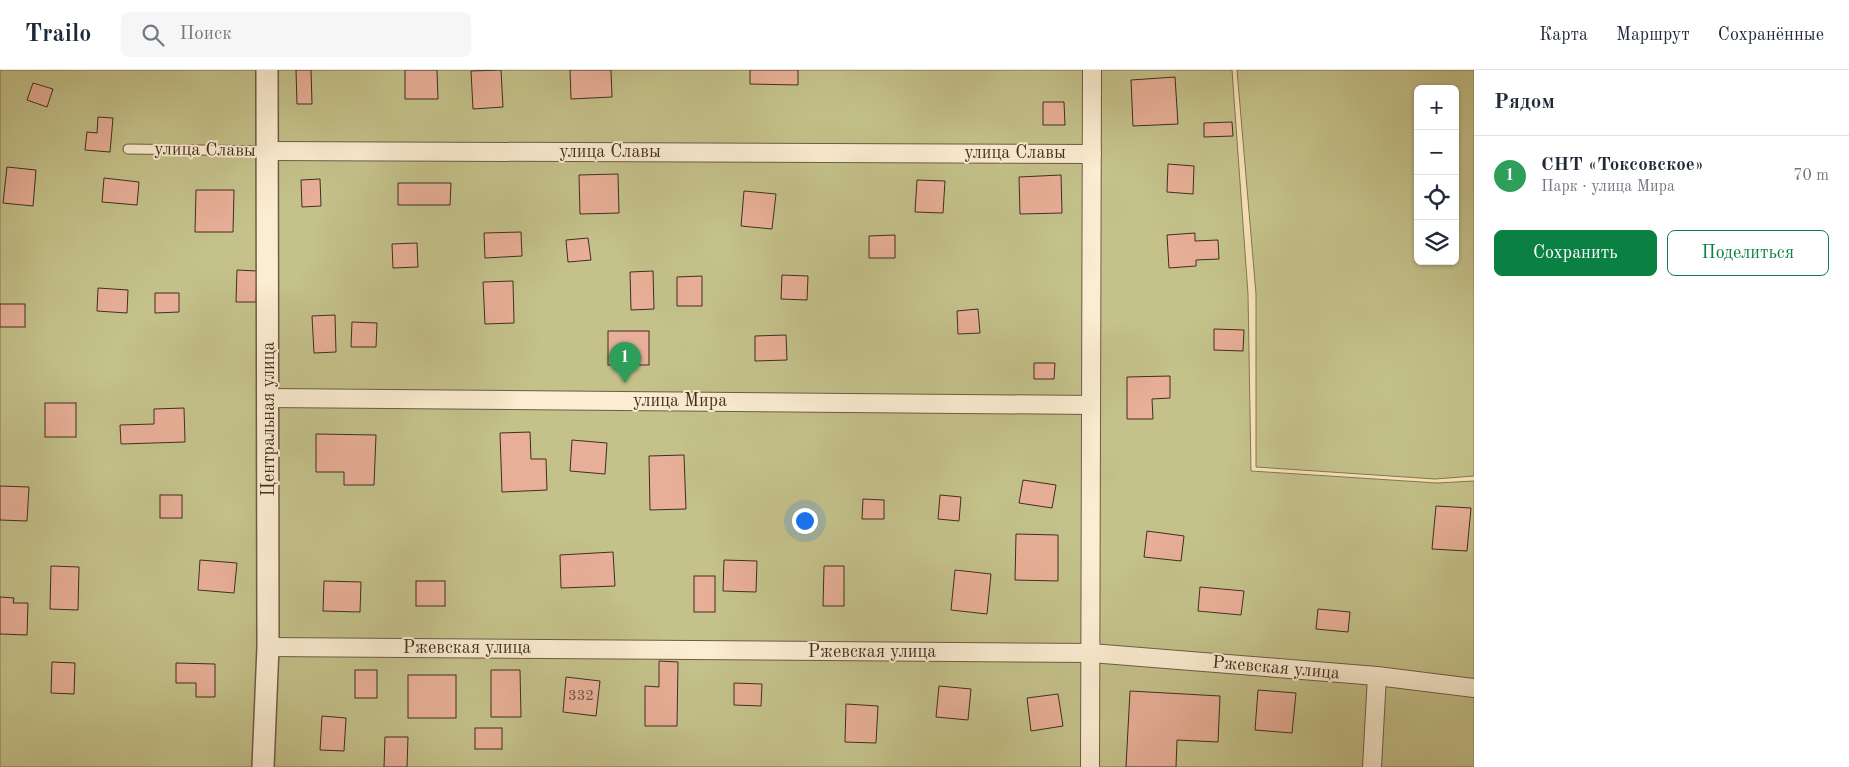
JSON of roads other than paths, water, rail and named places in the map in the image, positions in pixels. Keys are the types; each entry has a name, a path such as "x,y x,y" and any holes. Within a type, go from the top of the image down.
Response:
{"street":[{"name":"Центральная улица","path":"263,767 268,647 267,70"},
{"path":"1090,767 1092,70"},
{"name":"улица Славы","path":"268,151 1092,154"},
{"name":"улица Мира","path":"269,398 1092,405"},
{"name":"Ржевская улица","path":"268,647 1091,653 1377,676 1474,688"},
{"path":"1372,767 1377,676"}],"lane":[{"name":"улица Славы","path":"128,149 268,151"}],"place":[{"name":"СНТ «Токсовское»","path":"625,383"}]}
